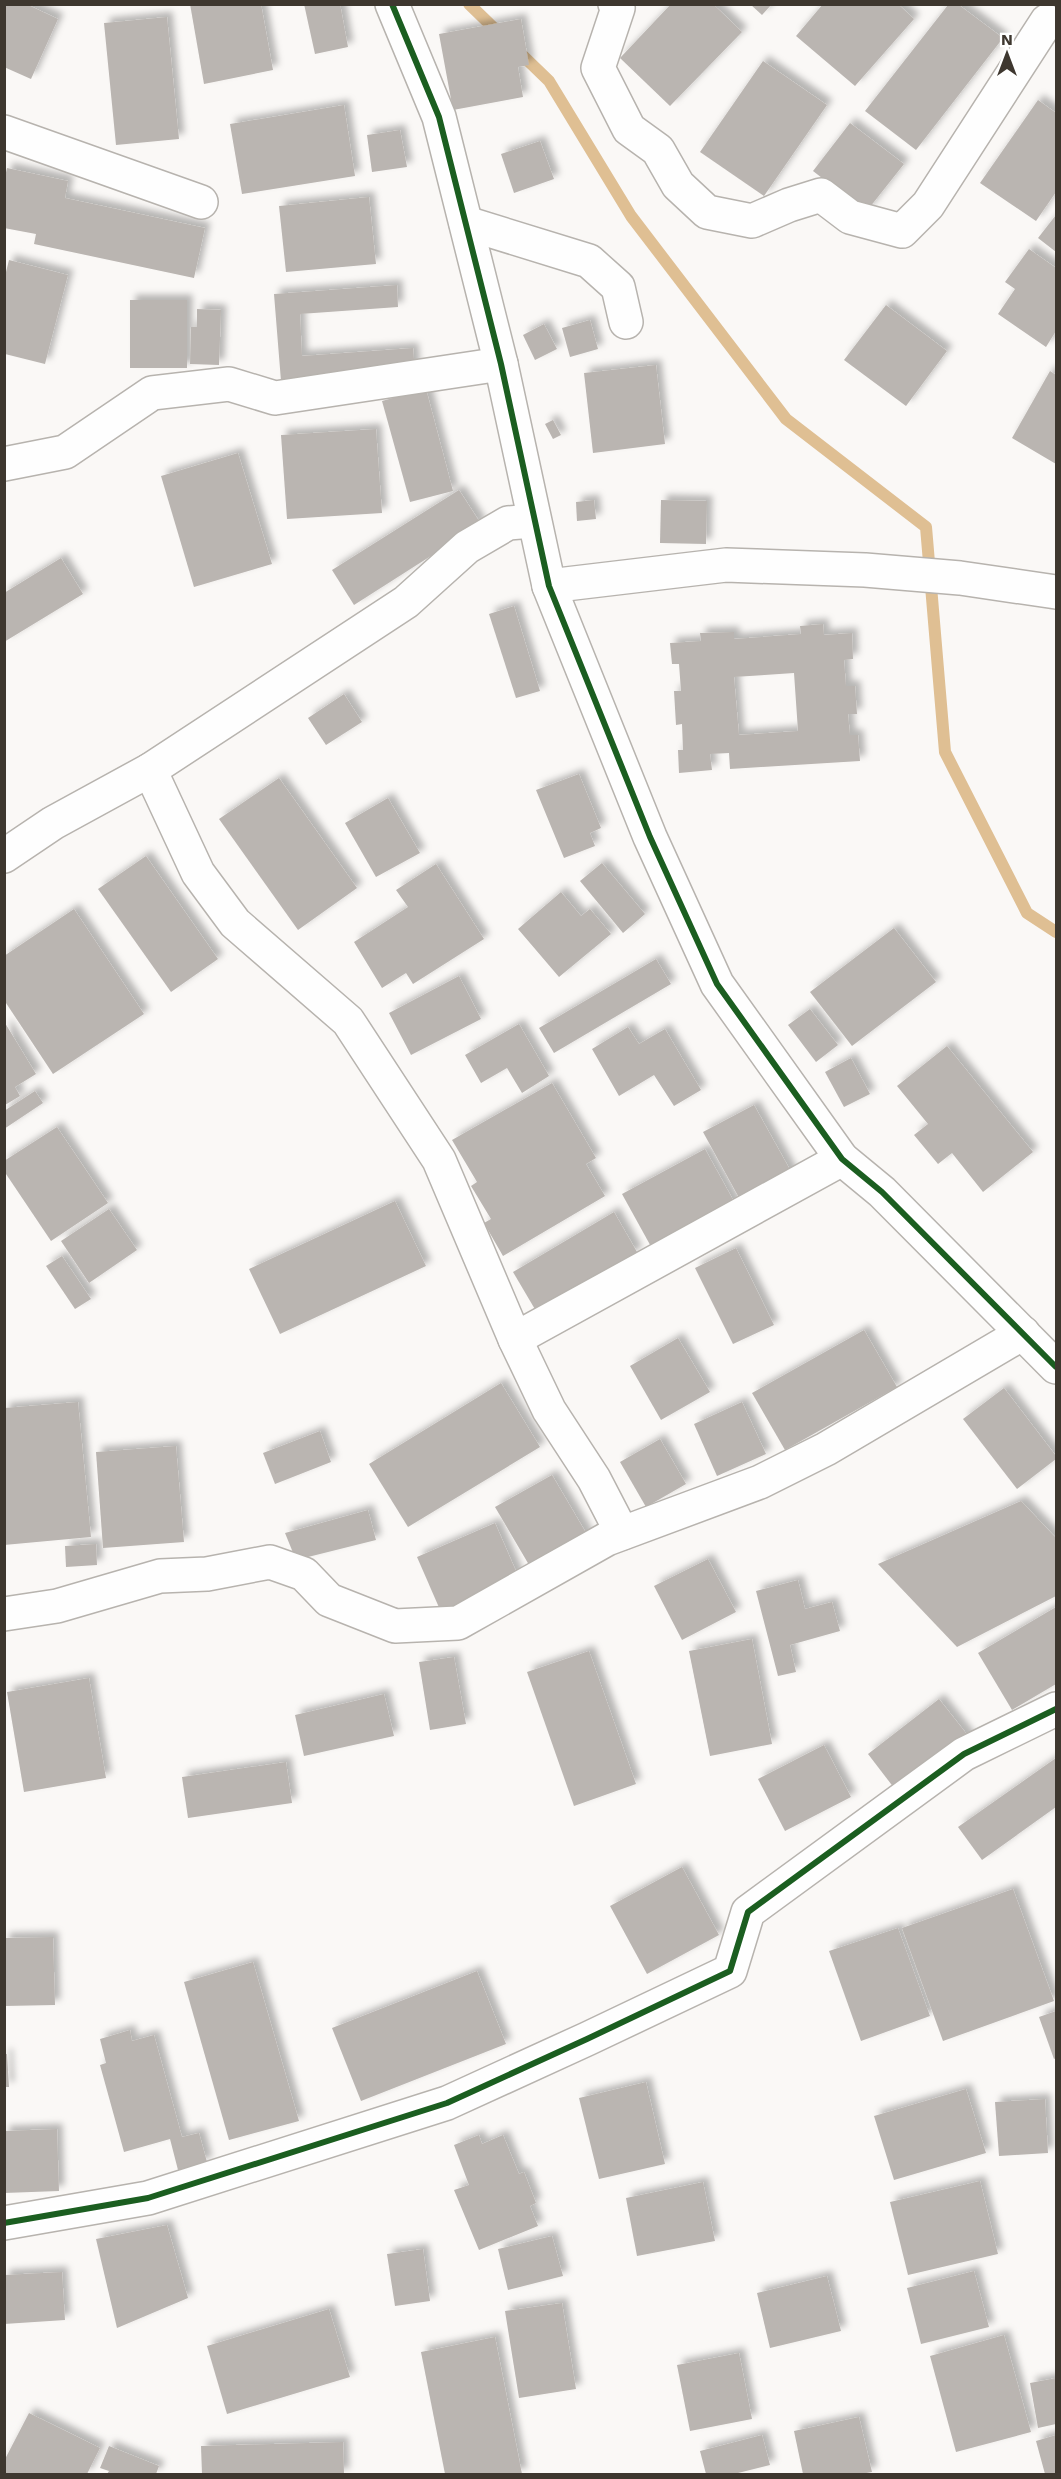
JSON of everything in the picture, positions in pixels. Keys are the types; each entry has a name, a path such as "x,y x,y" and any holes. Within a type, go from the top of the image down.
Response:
{"street":[{"path":"392,4 439,117 501,364 533,521 549,586 650,837 717,984 842,1159 882,1192 1056,1367"},
{"path":"615,4 618,8 598,68 629,129 658,150 678,185 707,212 752,221 789,205 821,195 850,217 902,231 928,205 1045,19"},
{"path":"4,132 201,202"},
{"path":"465,223 589,261 618,287 626,322"},
{"path":"4,464 65,452 152,393 229,384 275,398 501,364"},
{"path":"4,856 53,823 150,770 406,602 467,547 508,523 533,521"},
{"path":"549,586 726,565 865,570 960,578 1056,592"},
{"path":"150,770 198,873 210,890 235,923 348,1022 439,1160 515,1339 549,1410 594,1479 622,1533"},
{"path":"515,1339 842,1159"},
{"path":"4,1614 57,1606 160,1576 207,1574 270,1562 304,1574 329,1600 394,1626 458,1623 622,1533 760,1482 825,1449 1023,1333"},
{"path":"4,2223 148,2198 447,2103 730,1971 748,1912 964,1754 1056,1709"}],"building":[{"path":"4,4 26,4 58,19 31,79 4,67"},
{"path":"190,4 261,4 273,70 204,84"},
{"path":"304,4 340,4 348,47 315,54"},
{"path":"671,4 713,4 742,32 670,106 620,58"},
{"path":"750,4 772,4 762,15"},
{"path":"823,4 898,4 914,19 855,86 796,36"},
{"path":"948,5 959,5 1003,38 916,150 865,111"},
{"path":"167,17 179,139 116,145 104,23"},
{"path":"521,19 529,65 518,67 523,97 453,110 439,34"},
{"path":"763,61 827,105 764,196 700,152"},
{"path":"1038,100 1056,113 1056,192 1036,221 980,183"},
{"path":"344,105 355,176 242,194 230,124"},
{"path":"850,123 904,164 866,212 813,171"},
{"path":"400,130 407,167 372,172 367,135"},
{"path":"540,141 554,179 514,193 501,154"},
{"path":"7,168 68,181 65,198 205,228 194,278 34,244 36,234 4,228 4,181"},
{"path":"369,197 376,264 286,272 279,206"},
{"path":"1056,215 1056,252 1038,238"},
{"path":"1029,249 1056,268 1056,331 1046,347 998,314 1015,289 1005,282"},
{"path":"9,260 68,275 45,364 5,354 5,276"},
{"path":"397,285 398,307 300,314 302,356 413,348 415,371 281,381 274,294"},
{"path":"130,300 187,300 187,368 130,368"},
{"path":"886,305 947,351 906,406 844,360"},
{"path":"197,309 221,310 219,365 190,364 191,327 197,327"},
{"path":"590,320 598,349 570,357 562,328"},
{"path":"544,324 557,349 535,360 523,335"},
{"path":"656,365 665,444 593,453 584,373"},
{"path":"1050,371 1056,375 1056,464 1012,438"},
{"path":"426,389 453,491 410,502 382,401"},
{"path":"553,420 561,435 553,439 545,424"},
{"path":"376,429 382,513 287,519 281,435"},
{"path":"238,453 272,564 194,587 161,476"},
{"path":"459,490 481,524 354,605 332,570"},
{"path":"594,500 596,519 577,521 576,502"},
{"path":"661,500 707,501 706,544 660,543"},
{"path":"61,558 83,594 4,642 4,593"},
{"path":"514,606 540,691 516,698 489,614"},
{"path":"823,624 824,635 852,633 853,659 844,660 846,686 855,686 857,714 848,714 850,735 858,735 860,761 730,769 729,753 710,754 712,770 679,773 678,750 683,750 682,724 676,725 674,691 681,691 679,664 672,664 670,643 701,641 700,633 734,632 734,639 801,634 800,626","holes":["794,673 798,731 739,735 734,677"]},
{"path":"344,694 362,722 326,745 308,718"},
{"path":"579,774 601,828 590,833 595,846 564,858 536,790"},
{"path":"279,778 357,888 298,930 219,819"},
{"path":"388,798 420,853 376,877 345,823"},
{"path":"146,856 218,959 171,992 98,889"},
{"path":"602,863 645,914 623,933 580,881"},
{"path":"436,864 484,939 413,984 406,973 382,988 354,942 408,907 396,890"},
{"path":"561,892 581,916 590,909 611,934 559,977 518,929"},
{"path":"74,909 144,1014 53,1074 4,1000 4,956"},
{"path":"894,928 936,982 852,1046 810,992"},
{"path":"656,959 671,984 554,1053 539,1028"},
{"path":"459,976 481,1019 411,1055 389,1013"},
{"path":"810,1009 838,1045 816,1062 788,1025"},
{"path":"5,1023 36,1074 15,1087 20,1096 5,1105"},
{"path":"519,1024 549,1076 522,1093 507,1068 481,1083 465,1055"},
{"path":"628,1027 639,1044 665,1029 701,1090 674,1106 654,1075 619,1096 592,1049"},
{"path":"947,1046 1033,1152 983,1192 952,1153 938,1164 914,1135 928,1124 897,1086"},
{"path":"851,1058 870,1094 844,1107 825,1072"},
{"path":"552,1083 596,1158 586,1164 605,1196 503,1256 484,1223 491,1219 471,1186 477,1182 452,1140"},
{"path":"35,1091 43,1103 4,1129 4,1111"},
{"path":"754,1105 794,1177 743,1205 703,1132"},
{"path":"57,1127 108,1203 51,1241 4,1171 4,1161"},
{"path":"705,1149 737,1207 654,1252 622,1194"},
{"path":"395,1201 426,1266 280,1334 249,1269"},
{"path":"109,1209 137,1250 89,1283 61,1241"},
{"path":"614,1212 637,1252 536,1311 513,1272"},
{"path":"736,1248 774,1325 733,1344 695,1268"},
{"path":"62,1256 91,1299 75,1309 46,1266"},
{"path":"864,1330 897,1387 785,1450 752,1393"},
{"path":"678,1338 710,1392 661,1420 630,1366"},
{"path":"501,1383 540,1447 408,1527 369,1464"},
{"path":"1004,1388 1056,1456 1056,1459 1017,1489 963,1419"},
{"path":"78,1402 91,1537 4,1545 4,1408"},
{"path":"742,1402 766,1454 717,1476 694,1424"},
{"path":"320,1431 331,1462 275,1484 263,1453"},
{"path":"660,1439 686,1484 646,1507 620,1462"},
{"path":"176,1446 184,1542 103,1548 96,1452"},
{"path":"552,1475 589,1538 532,1570 495,1507"},
{"path":"1021,1501 1056,1538 1056,1596 957,1647 878,1564"},
{"path":"368,1510 376,1540 296,1560 285,1533"},
{"path":"495,1523 519,1578 441,1612 417,1557"},
{"path":"96,1544 97,1565 66,1567 65,1546"},
{"path":"708,1559 736,1612 682,1640 654,1586"},
{"path":"798,1580 805,1609 832,1602 840,1631 790,1645 796,1672 778,1676 756,1591"},
{"path":"1056,1607 1056,1684 1012,1710 978,1653"},
{"path":"752,1639 772,1744 710,1756 689,1651"},
{"path":"589,1651 636,1784 574,1806 527,1672"},
{"path":"454,1657 466,1724 430,1730 419,1662"},
{"path":"89,1678 106,1778 24,1792 7,1692"},
{"path":"384,1694 394,1736 304,1756 295,1715"},
{"path":"939,1699 973,1742 901,1797 868,1754"},
{"path":"824,1745 851,1797 785,1831 758,1779"},
{"path":"1056,1758 1056,1807 982,1860 958,1827"},
{"path":"286,1762 292,1803 188,1818 182,1777"},
{"path":"682,1867 719,1935 647,1974 610,1906"},
{"path":"1013,1889 1054,2001 943,2041 902,1928"},
{"path":"898,1928 930,2016 861,2041 829,1951"},
{"path":"53,1937 55,2005 4,2006 4,1938"},
{"path":"253,1962 299,2121 229,2140 184,1982"},
{"path":"477,1971 506,2044 361,2101 332,2028"},
{"path":"1056,2011 1056,2058 1054,2059 1039,2017"},
{"path":"130,2030 132,2041 154,2035 182,2137 199,2133 207,2162 178,2170 170,2139 124,2152 100,2065 106,2063 100,2039"},
{"path":"4,2054 7,2054 9,2087 4,2087"},
{"path":"646,2082 665,2164 599,2179 579,2098"},
{"path":"966,2089 986,2153 894,2180 874,2116"},
{"path":"1045,2099 1048,2153 999,2156 995,2102"},
{"path":"57,2129 59,2191 4,2193 4,2131"},
{"path":"479,2135 482,2144 503,2135 519,2174 524,2172 536,2203 530,2206 538,2226 479,2250 454,2190 469,2185 454,2145"},
{"path":"980,2181 998,2254 908,2275 890,2202"},
{"path":"703,2182 715,2241 637,2256 626,2198"},
{"path":"167,2225 188,2298 117,2328 96,2239"},
{"path":"552,2236 563,2276 508,2290 498,2249"},
{"path":"423,2249 430,2301 395,2306 387,2254"},
{"path":"974,2271 989,2327 921,2344 907,2288"},
{"path":"62,2272 65,2320 4,2324 4,2275"},
{"path":"827,2276 841,2331 770,2348 757,2293"},
{"path":"562,2303 576,2389 519,2398 505,2311"},
{"path":"329,2309 350,2377 227,2414 207,2346"},
{"path":"1004,2335 1031,2432 956,2452 930,2356"},
{"path":"495,2337 522,2474 445,2474 421,2352"},
{"path":"739,2353 752,2419 690,2431 677,2365"},
{"path":"1056,2378 1056,2424 1038,2428 1030,2383"},
{"path":"29,2413 100,2448 87,2474 4,2474 4,2461"},
{"path":"859,2417 872,2472 803,2474 794,2431"},
{"path":"762,2435 770,2465 734,2474 706,2474 700,2451"},
{"path":"1056,2435 1056,2474 1045,2474 1036,2441"},
{"path":"343,2442 344,2474 202,2474 201,2446"},
{"path":"109,2446 159,2466 156,2474 107,2474 109,2471 100,2468"}],"waterway":[{"path":"469,4 501,35"},
{"path":"518,51 549,81 631,216 786,419 926,527 945,752 1027,913 1056,932"}],"cycle path":[{"path":"392,4 439,117 501,364 549,586 650,837 717,984 842,1159 882,1192 1056,1367"},
{"path":"4,2223 148,2198 447,2103 730,1971 748,1912 964,1754 1056,1709"}]}
